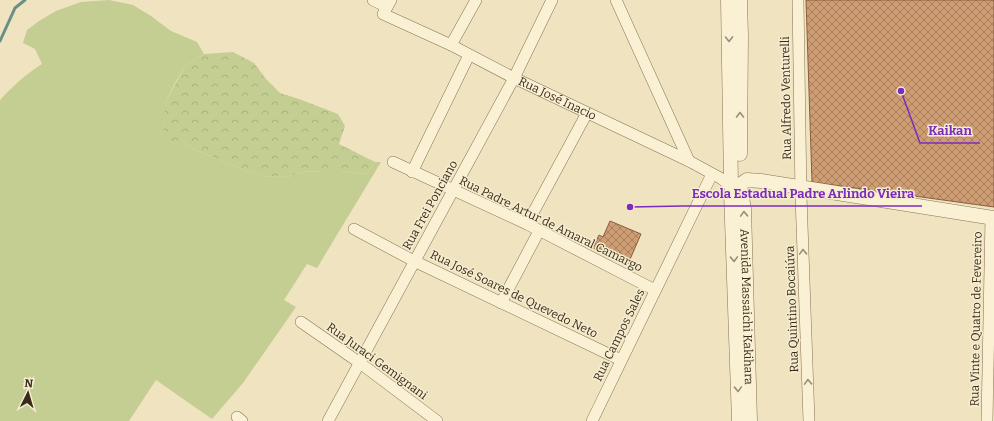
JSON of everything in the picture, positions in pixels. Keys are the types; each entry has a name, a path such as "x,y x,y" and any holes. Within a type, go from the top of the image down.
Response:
{"street":[{"name":"Rua José Inacio","path":"373,0 469,55 689,161 737,187 801,191 993,221"},
{"path":"451,45 476,0"},
{"name":"Rua Frei Ponciano","path":"328,421 514,78 552,0"},
{"path":"616,0 689,161"},
{"name":"Avenida Massaichi Kakihara","path":"728,0 737,187 744,209 750,421"},
{"name":"Avenida Massaichi Kakihara","path":"738,421 737,187 741,36 740,0"},
{"name":"Rua Alfredo Venturelli","path":"798,0 801,191"},
{"path":"412,172 469,55"},
{"path":"527,224 587,113"},
{"name":"Rua Padre Artur de Amaral Camargo","path":"393,162 527,224 655,290"},
{"name":"Rua Campos Sales","path":"592,421 712,174"},
{"name":"Rua Quintino Bocaiúva","path":"801,191 809,421"},
{"name":"Rua Vinte e Quatro de Fevereiro","path":"987,421 993,221"},
{"name":"Rua José Soares de Quevedo Neto","path":"354,229 501,303 621,360"},
{"path":"501,303 540,231"},
{"name":"Rua Juraci Gemignani","path":"301,322 360,363 437,421"}],"green space":[{"path":"109,0 133,5 171,31 197,42 204,54 185,66 175,83 165,103 165,123 162,133 181,139 191,148 262,176 287,177 302,172 324,171 367,174 375,162 381,162 317,268 307,264 284,300 296,307 243,383 212,419 156,380 129,421 0,421 0,100 20,80 42,64 35,49 23,43 27,30 56,11 81,2"},
{"path":"233,52 254,63 266,79 280,93 338,114 345,126 339,144 375,162 367,174 324,171 302,172 287,177 262,176 191,148 181,139 168,143 162,133 165,123 165,103 185,66 204,54"}],"building":[{"path":"806,0 994,0 994,207 812,182"},
{"path":"610,221 641,234 628,264 593,248 599,235 603,237"}],"waterway":[{"path":"0,41 15,8 25,0"}],"place":[{"name":"Kaikan","path":"901,91"},
{"name":"Escola Estadual Padre Arlindo Vieira","path":"630,207"}]}
